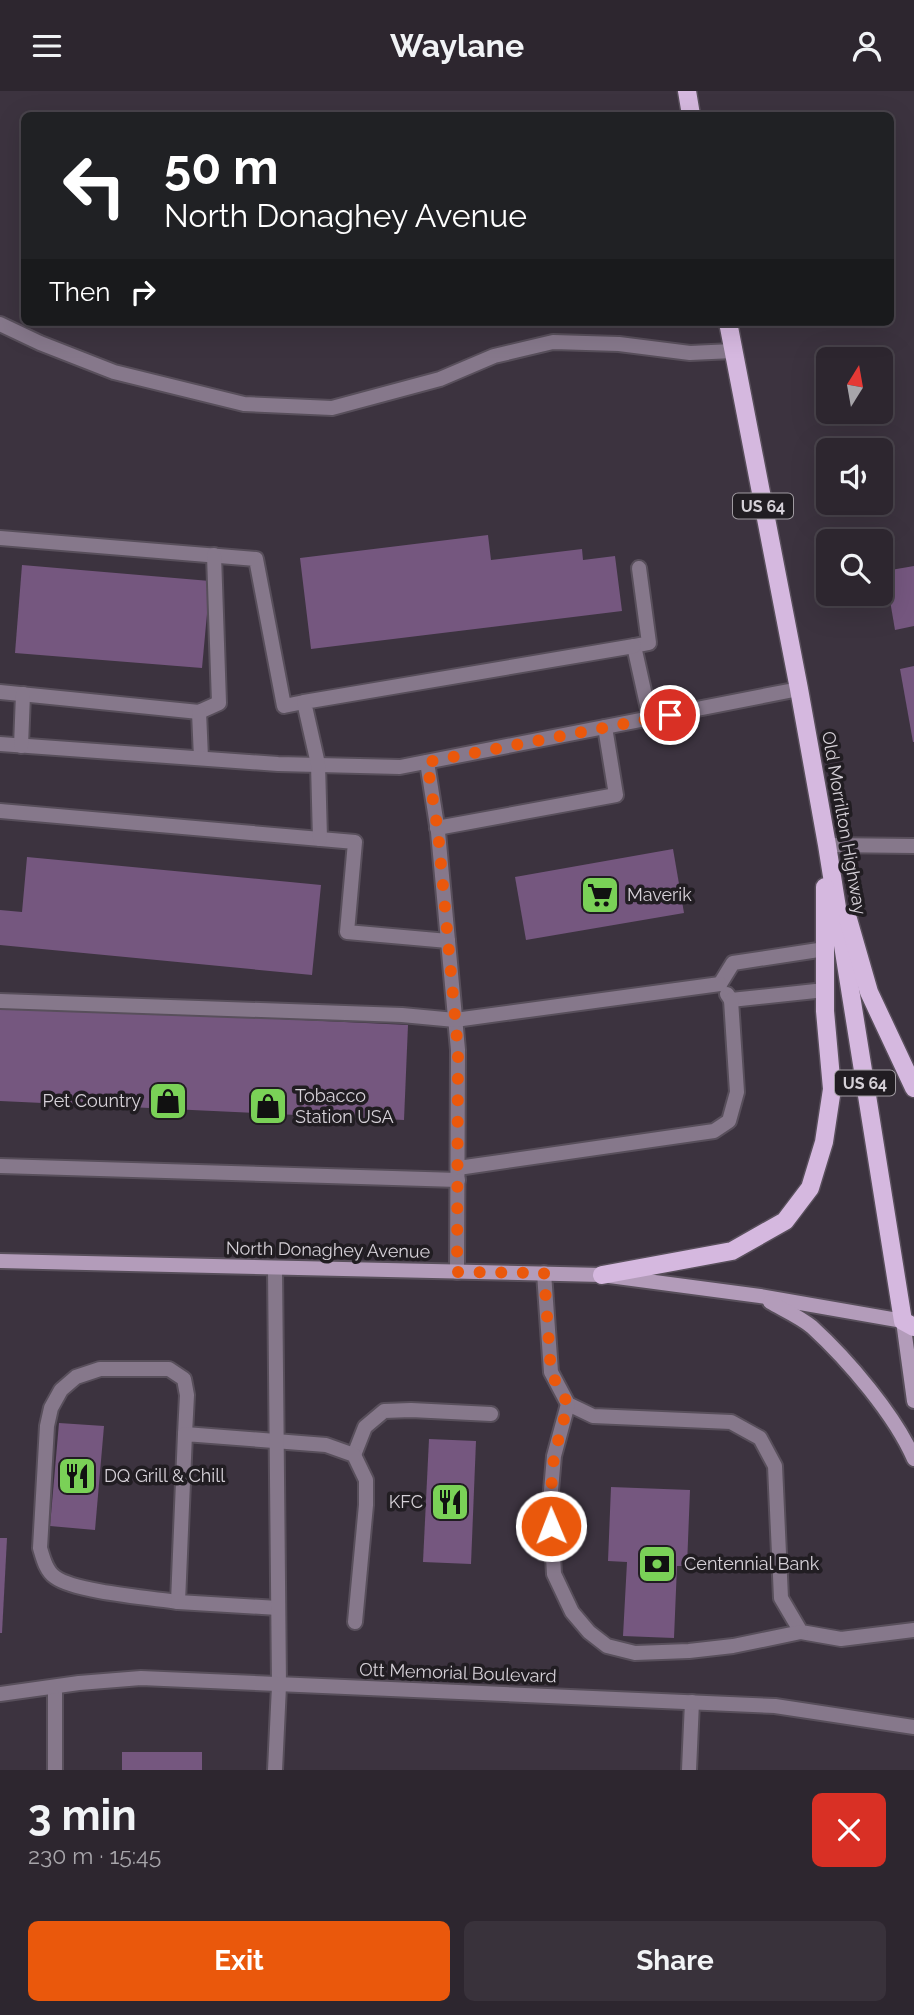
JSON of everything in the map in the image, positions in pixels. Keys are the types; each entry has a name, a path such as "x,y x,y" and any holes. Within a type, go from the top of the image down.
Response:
{"main road":[{"path":"687,91 690,112"},
{"name":"Old Morrilton Highway","path":"728,326 799,689 909,1324"},
{"path":"602,1275 732,1251 785,1221 810,1188 824,1142 832,1089 825,990 827,845"},
{"path":"827,845 869,992 914,1088"}],"street":[{"path":"0,324 114,372 244,404 332,408 440,379 494,356 553,342 619,344 690,353 733,351"},
{"path":"0,538 256,559 284,706 649,643 639,568"},
{"path":"0,692 199,712 219,703 214,555"},
{"path":"634,646 650,718"},
{"path":"0,744 201,758 400,767 799,689"},
{"path":"21,746 23,694"},
{"path":"304,702 318,764 320,839"},
{"path":"199,712 201,758"},
{"path":"437,828 616,795 605,727"},
{"path":"427,762 437,828 458,1050 457,1272"},
{"path":"0,811 355,842 348,932 448,941"},
{"path":"827,845 914,846"},
{"path":"720,984 733,963 825,949"},
{"path":"0,1001 402,1015 455,1020 720,984"},
{"path":"0,1166 458,1174 714,1131 729,1121 737,1092 731,1000 720,984"},
{"path":"731,1000 825,990"},
{"name":"North Donaghey Avenue","path":"0,1261 602,1275 760,1296 909,1324"},
{"path":"275,1268 279,1686 275,1770"},
{"path":"544,1273 551,1373 568,1404 593,1416 731,1422 760,1438 775,1466 781,1598 801,1632"},
{"path":"760,1296 810,1326 857,1374 906,1440 914,1459"},
{"path":"909,1324 914,1401"},
{"path":"178,1602 187,1395 184,1379 169,1370 100,1369 76,1377 61,1390 51,1408 47,1426 40,1548 44,1563 55,1577 88,1589 178,1602 278,1608"},
{"path":"568,1404 554,1456 550,1502 554,1574 572,1612 589,1632 607,1646 635,1653 722,1647 801,1632 841,1639 914,1630"},
{"path":"354,1455 365,1427 384,1411 491,1414"},
{"path":"185,1434 326,1445 354,1455 366,1480 355,1622"},
{"name":"Ott Memorial Boulevard","path":"0,1694 141,1678 775,1706 914,1727"},
{"path":"55,1687 55,1770"},
{"path":"689,1770 692,1702"}],"building":[{"path":"488,535 491,560 582,549 583,560 615,556 622,611 311,649 300,558"},
{"path":"22,565 210,581 202,668 15,653"},
{"path":"914,566 914,626 895,630 891,606 893,570"},
{"path":"914,666 914,742 913,742 900,669"},
{"name":"Maverik","path":"673,849 684,913 526,940 515,877"},
{"path":"27,857 321,885 312,975 0,945 0,910 22,912"},
{"path":"0,1006 408,1025 404,1120 0,1101"},
{"name":"DQ Grill & Chill","path":"59,1423 104,1426 95,1530 50,1526"},
{"name":"KFC","path":"429,1439 476,1441 471,1564 423,1562"},
{"name":"Centennial Bank","path":"611,1487 690,1490 687,1566 677,1566 674,1638 623,1636 627,1562 608,1561"},
{"path":"0,1538 7,1538 2,1633 0,1633"},
{"path":"122,1752 202,1752 202,1770 122,1770"}],"place":[{"name":"Maverik","path":"600,895"},
{"name":"Pet Country","path":"168,1101"},
{"name":"Tobacco Station USA","path":"268,1106"},
{"name":"DQ Grill & Chill","path":"77,1476"},
{"name":"KFC","path":"450,1502"},
{"name":"Centennial Bank","path":"657,1564"}],"route":[{"path":"551,1526 554,1456 568,1404 551,1373 544,1273 457,1272 458,1050 438,832 427,762 670,715"}]}
